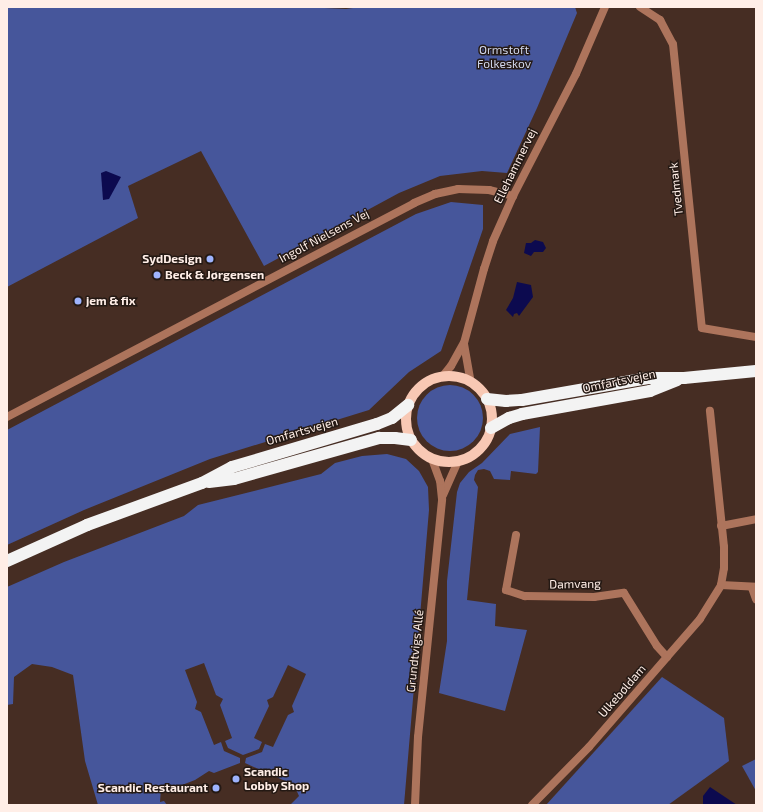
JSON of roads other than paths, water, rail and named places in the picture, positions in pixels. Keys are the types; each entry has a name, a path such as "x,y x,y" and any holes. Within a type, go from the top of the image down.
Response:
{"highway":[{"name":"Omfartsvejen","path":"487,399 506,401 522,400 648,378 684,378 756,371"},
{"name":"Omfartsvejen","path":"491,428 509,418 522,414 650,391 684,378"},
{"name":"Omfartsvejen","path":"7,561 87,525 202,483 232,467 377,424 392,418 408,404"},
{"name":"Omfartsvejen","path":"202,483 234,479 379,438 411,440"}],"main road":[{"path":"442,376 454,376 471,382 483,392 492,413 491,428 486,441 477,452 458,461 443,462 432,459 418,449 411,440 406,419 408,404 419,388 429,381 442,376"}],"street":[{"name":"Ellehammervej","path":"442,376 451,366 464,343 493,241 513,196 576,74 605,7"},
{"name":"Tvedmark","path":"640,7 660,20 673,44 702,328 756,337"},
{"name":"Ingolf Nielsens Vej","path":"7,417 414,202 435,194 458,189 489,190 513,196"},
{"name":"Ellehammervej","path":"464,343 471,382"},
{"name":"Ulkebøldam","path":"532,805 589,747 700,619 721,585 724,568 710,411"},
{"name":"Grundtvigs Allé","path":"415,805 418,737 442,499 440,481 432,459"},
{"name":"Grundtvigs Allé","path":"442,499 458,461"},
{"path":"721,526 756,519"},
{"name":"Damvang","path":"516,535 506,590 525,596 594,598 624,593 656,646 667,657"},
{"path":"721,585 754,588 756,600"}],"place":[{"name":"SydDesign","path":"210,259"},
{"name":"Beck & Jørgensen","path":"157,275"},
{"name":"jem & fix","path":"78,301"},
{"name":"Scandic Lobby Shop","path":"236,779"},
{"name":"Scandic Restaurant","path":"216,788"}],"park label":[{"name":"Ormstoft Folkeskov","path":"504,57"}]}
